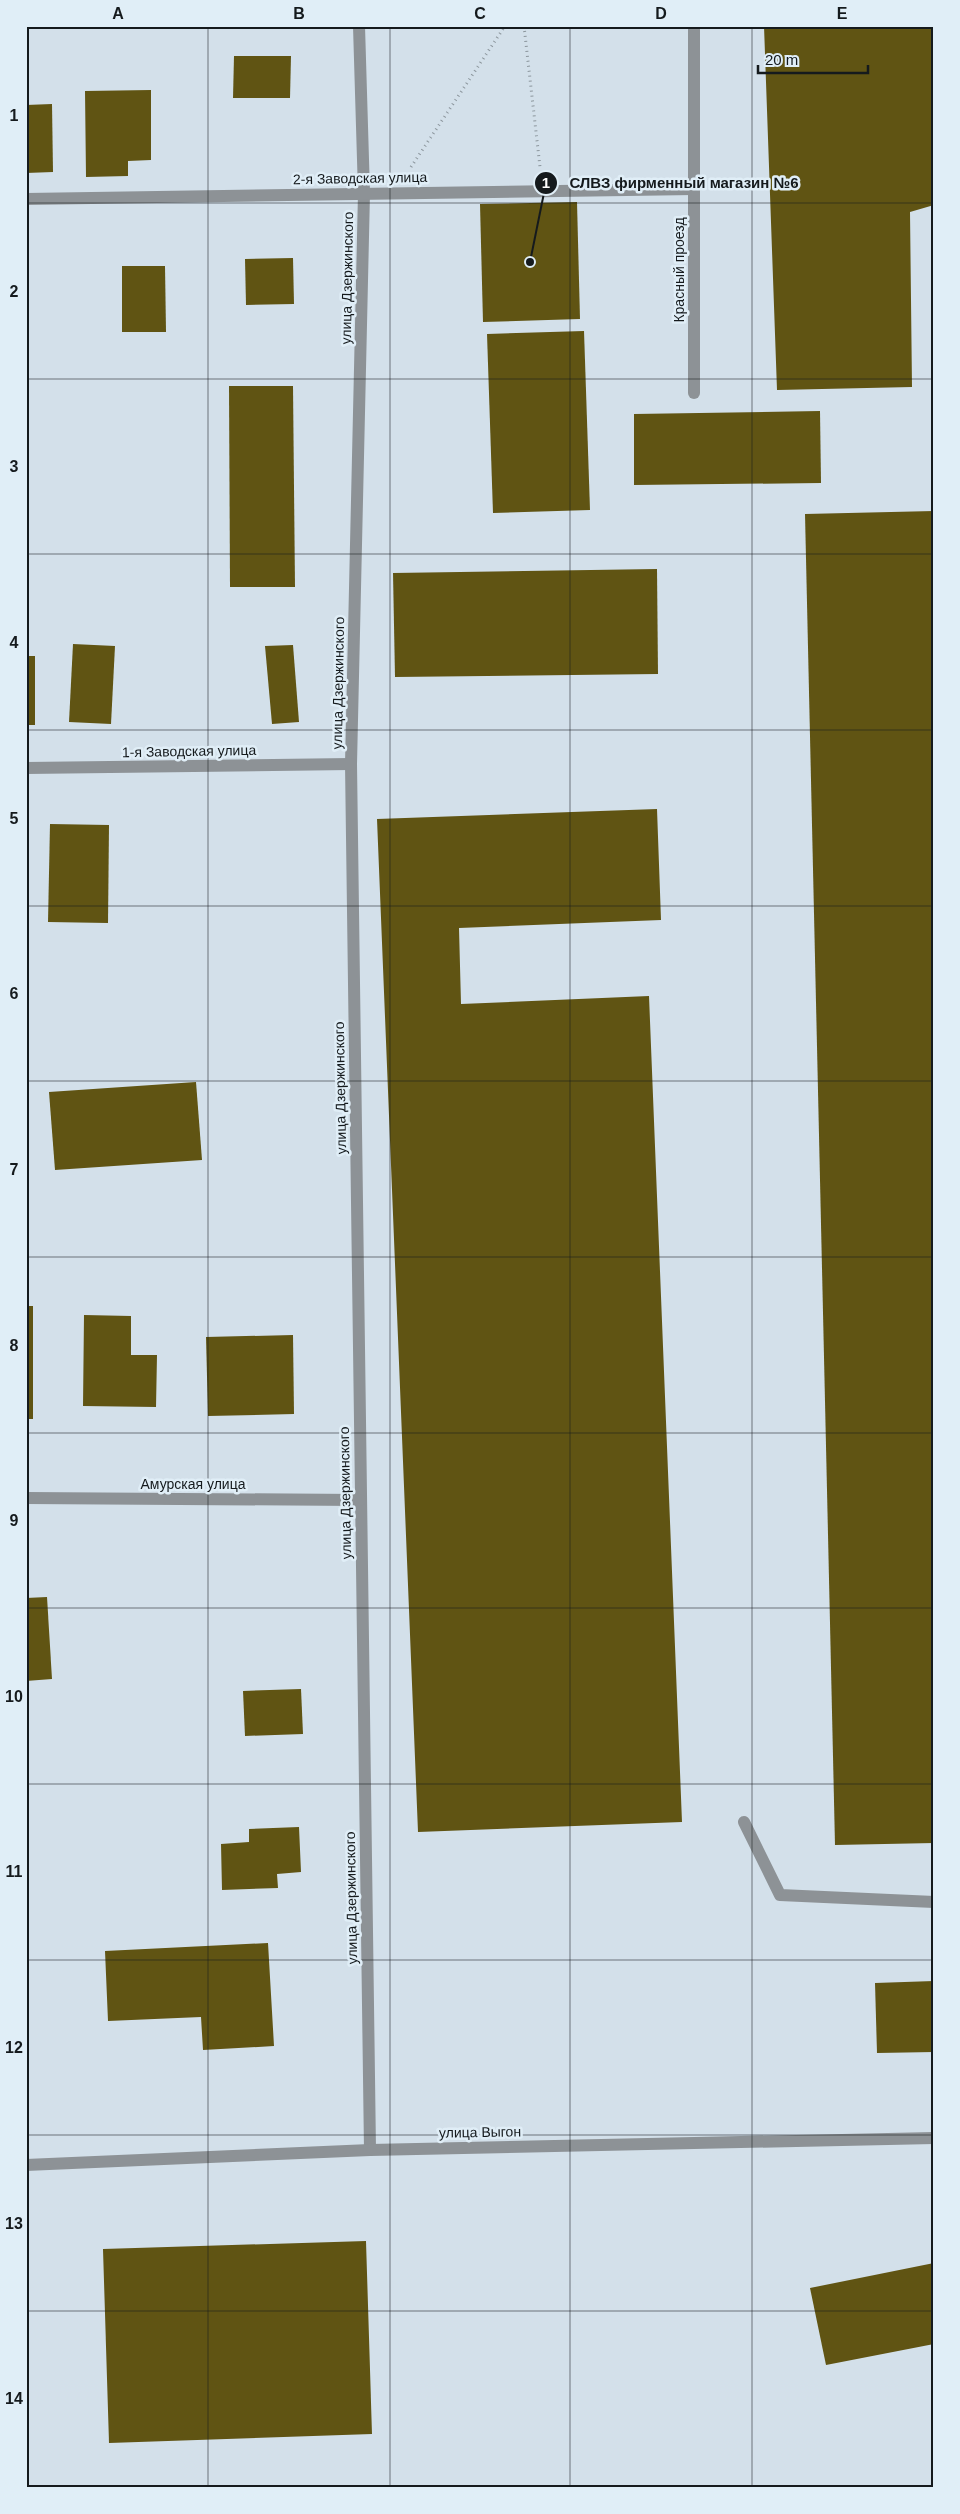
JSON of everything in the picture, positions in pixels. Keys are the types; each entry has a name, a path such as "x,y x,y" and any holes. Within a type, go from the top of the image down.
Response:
{"street":[{"name":"улица Дзержинского","path":"360,26 364,193 351,764 370,2150"},
{"name":"Красный проезд","path":"694,26 694,393"},
{"name":"2-я Заводская улица","path":"26,199 694,189"},
{"name":"1-я Заводская улица","path":"26,768 351,764"},
{"name":"Амурская улица","path":"26,1498 360,1500"},
{"path":"744,1822 780,1895 934,1902"},
{"name":"улица Выгон","path":"26,2165 370,2150 934,2138"}],"path":[{"path":"394,193 505,26"},
{"path":"524,26 543,191"}],"building":[{"path":"764,26 934,26 934,205 910,212 912,387 777,390"},
{"path":"234,56 291,56 290,98 233,98"},
{"path":"151,90 151,160 128,161 128,176 86,177 85,91"},
{"path":"52,104 53,172 26,173 26,105"},
{"path":"577,202 580,319 483,322 480,204"},
{"path":"293,258 294,304 246,305 245,259"},
{"path":"122,266 165,266 166,332 122,332"},
{"path":"584,331 590,510 493,513 487,334"},
{"path":"229,386 293,386 295,587 230,587"},
{"path":"820,411 821,483 634,485 634,414"},
{"path":"934,511 934,1843 835,1845 805,514"},
{"path":"657,569 658,674 395,677 393,573"},
{"path":"73,644 115,646 111,724 69,722"},
{"path":"293,645 299,722 272,724 265,646"},
{"path":"26,656 35,656 35,725 26,725"},
{"path":"657,809 661,920 459,928 461,1004 649,996 682,1822 418,1832 377,819"},
{"path":"50,824 109,825 108,923 48,922"},
{"path":"196,1082 202,1160 55,1170 49,1092"},
{"path":"26,1306 33,1306 33,1419 26,1419"},
{"path":"84,1315 131,1316 131,1355 157,1355 156,1407 83,1406"},
{"path":"293,1335 294,1414 208,1416 206,1337"},
{"path":"47,1597 52,1679 26,1681 26,1598"},
{"path":"301,1689 303,1734 245,1736 243,1691"},
{"path":"299,1827 301,1872 277,1874 278,1888 222,1890 221,1844 249,1842 249,1829"},
{"path":"268,1943 274,2046 203,2050 201,2017 108,2021 105,1951"},
{"path":"934,1981 934,2052 877,2053 875,1983"},
{"path":"366,2241 372,2434 109,2443 103,2249"},
{"path":"934,2263 934,2344 826,2365 810,2288"}],"place":[{"name":"СЛВЗ фирменный магазин №6","path":"530,262"}]}
